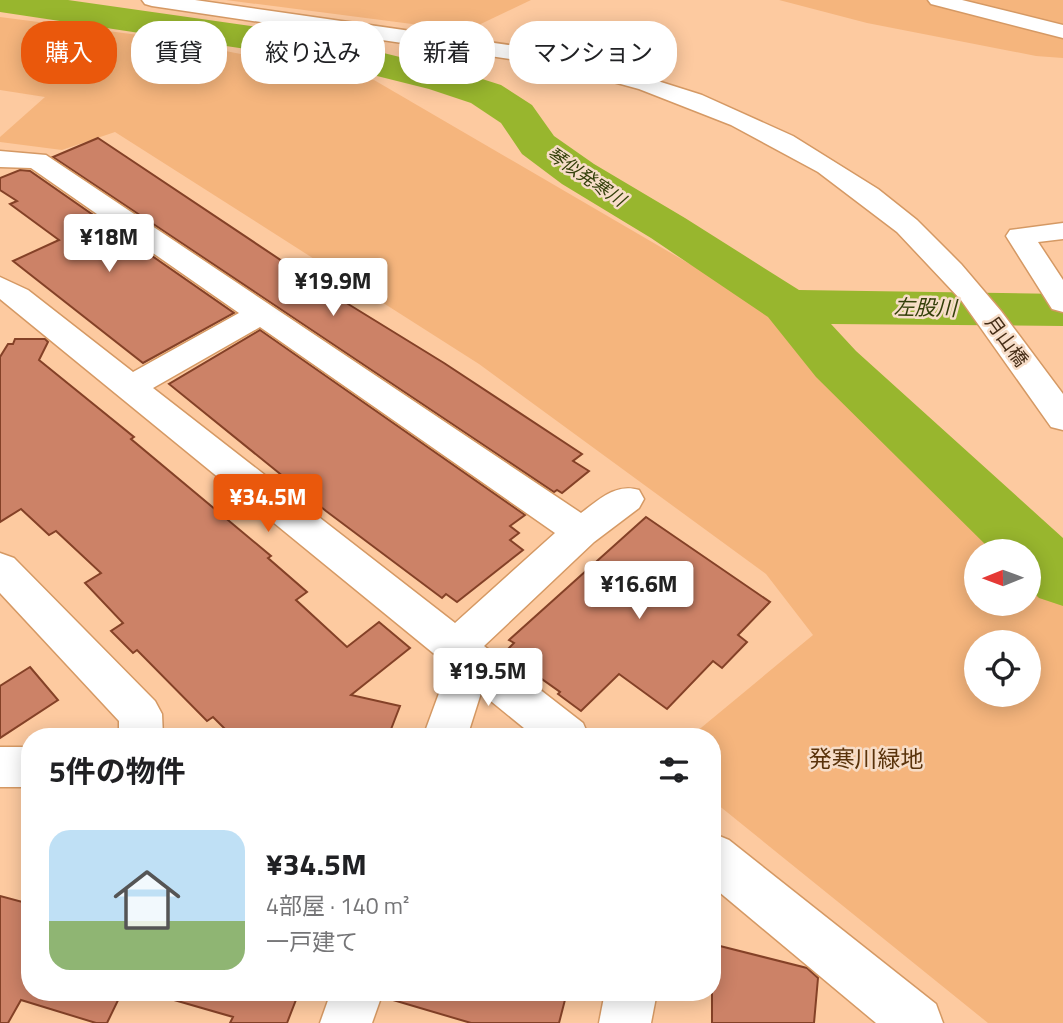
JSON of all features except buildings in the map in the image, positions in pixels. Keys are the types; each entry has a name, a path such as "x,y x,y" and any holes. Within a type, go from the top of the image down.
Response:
{"street":[{"name":"月山橋","path":"152,0 551,58 608,71 703,103 760,130 857,186 908,227 995,322 1063,419"},
{"path":"938,0 1063,32"},
{"path":"0,159 37,160 581,532"},
{"path":"1058,294 1020,236 1063,231"},
{"path":"6,299 131,387 556,728"},
{"path":"131,387 262,313"},
{"path":"447,728 464,653 581,532 626,499"},
{"path":"0,568 140,714 141,728"},
{"path":"0,767 21,766"},
{"path":"721,863 917,1023"},
{"path":"346,1023 354,1001"},
{"path":"625,1023 629,1001"}],"green space":[{"path":"226,0 531,0 487,21 399,22"},
{"path":"779,0 1063,0 1063,58 1036,56 867,23"},
{"name":"発寒川緑地","path":"0,17 31,21 21,21 21,84 117,84 117,32 131,34 131,84 227,84 227,51 241,54 241,84 381,84 767,309 996,539 964,539 964,616 1041,616 1041,584 1063,605 1063,1023 988,1023 721,807 721,728 701,728 813,635 766,574 479,364 115,132 62,150 0,142 0,137 45,97 0,90"}],"waterway":[{"name":"琴似発寒川","path":"0,1 306,46 443,80 486,94 517,114 538,145 578,174 668,228 787,306"},
{"name":"左股川","path":"787,306 910,310 1063,310"},
{"name":"琴似発寒川","path":"787,306 836,364 1063,579"}]}
